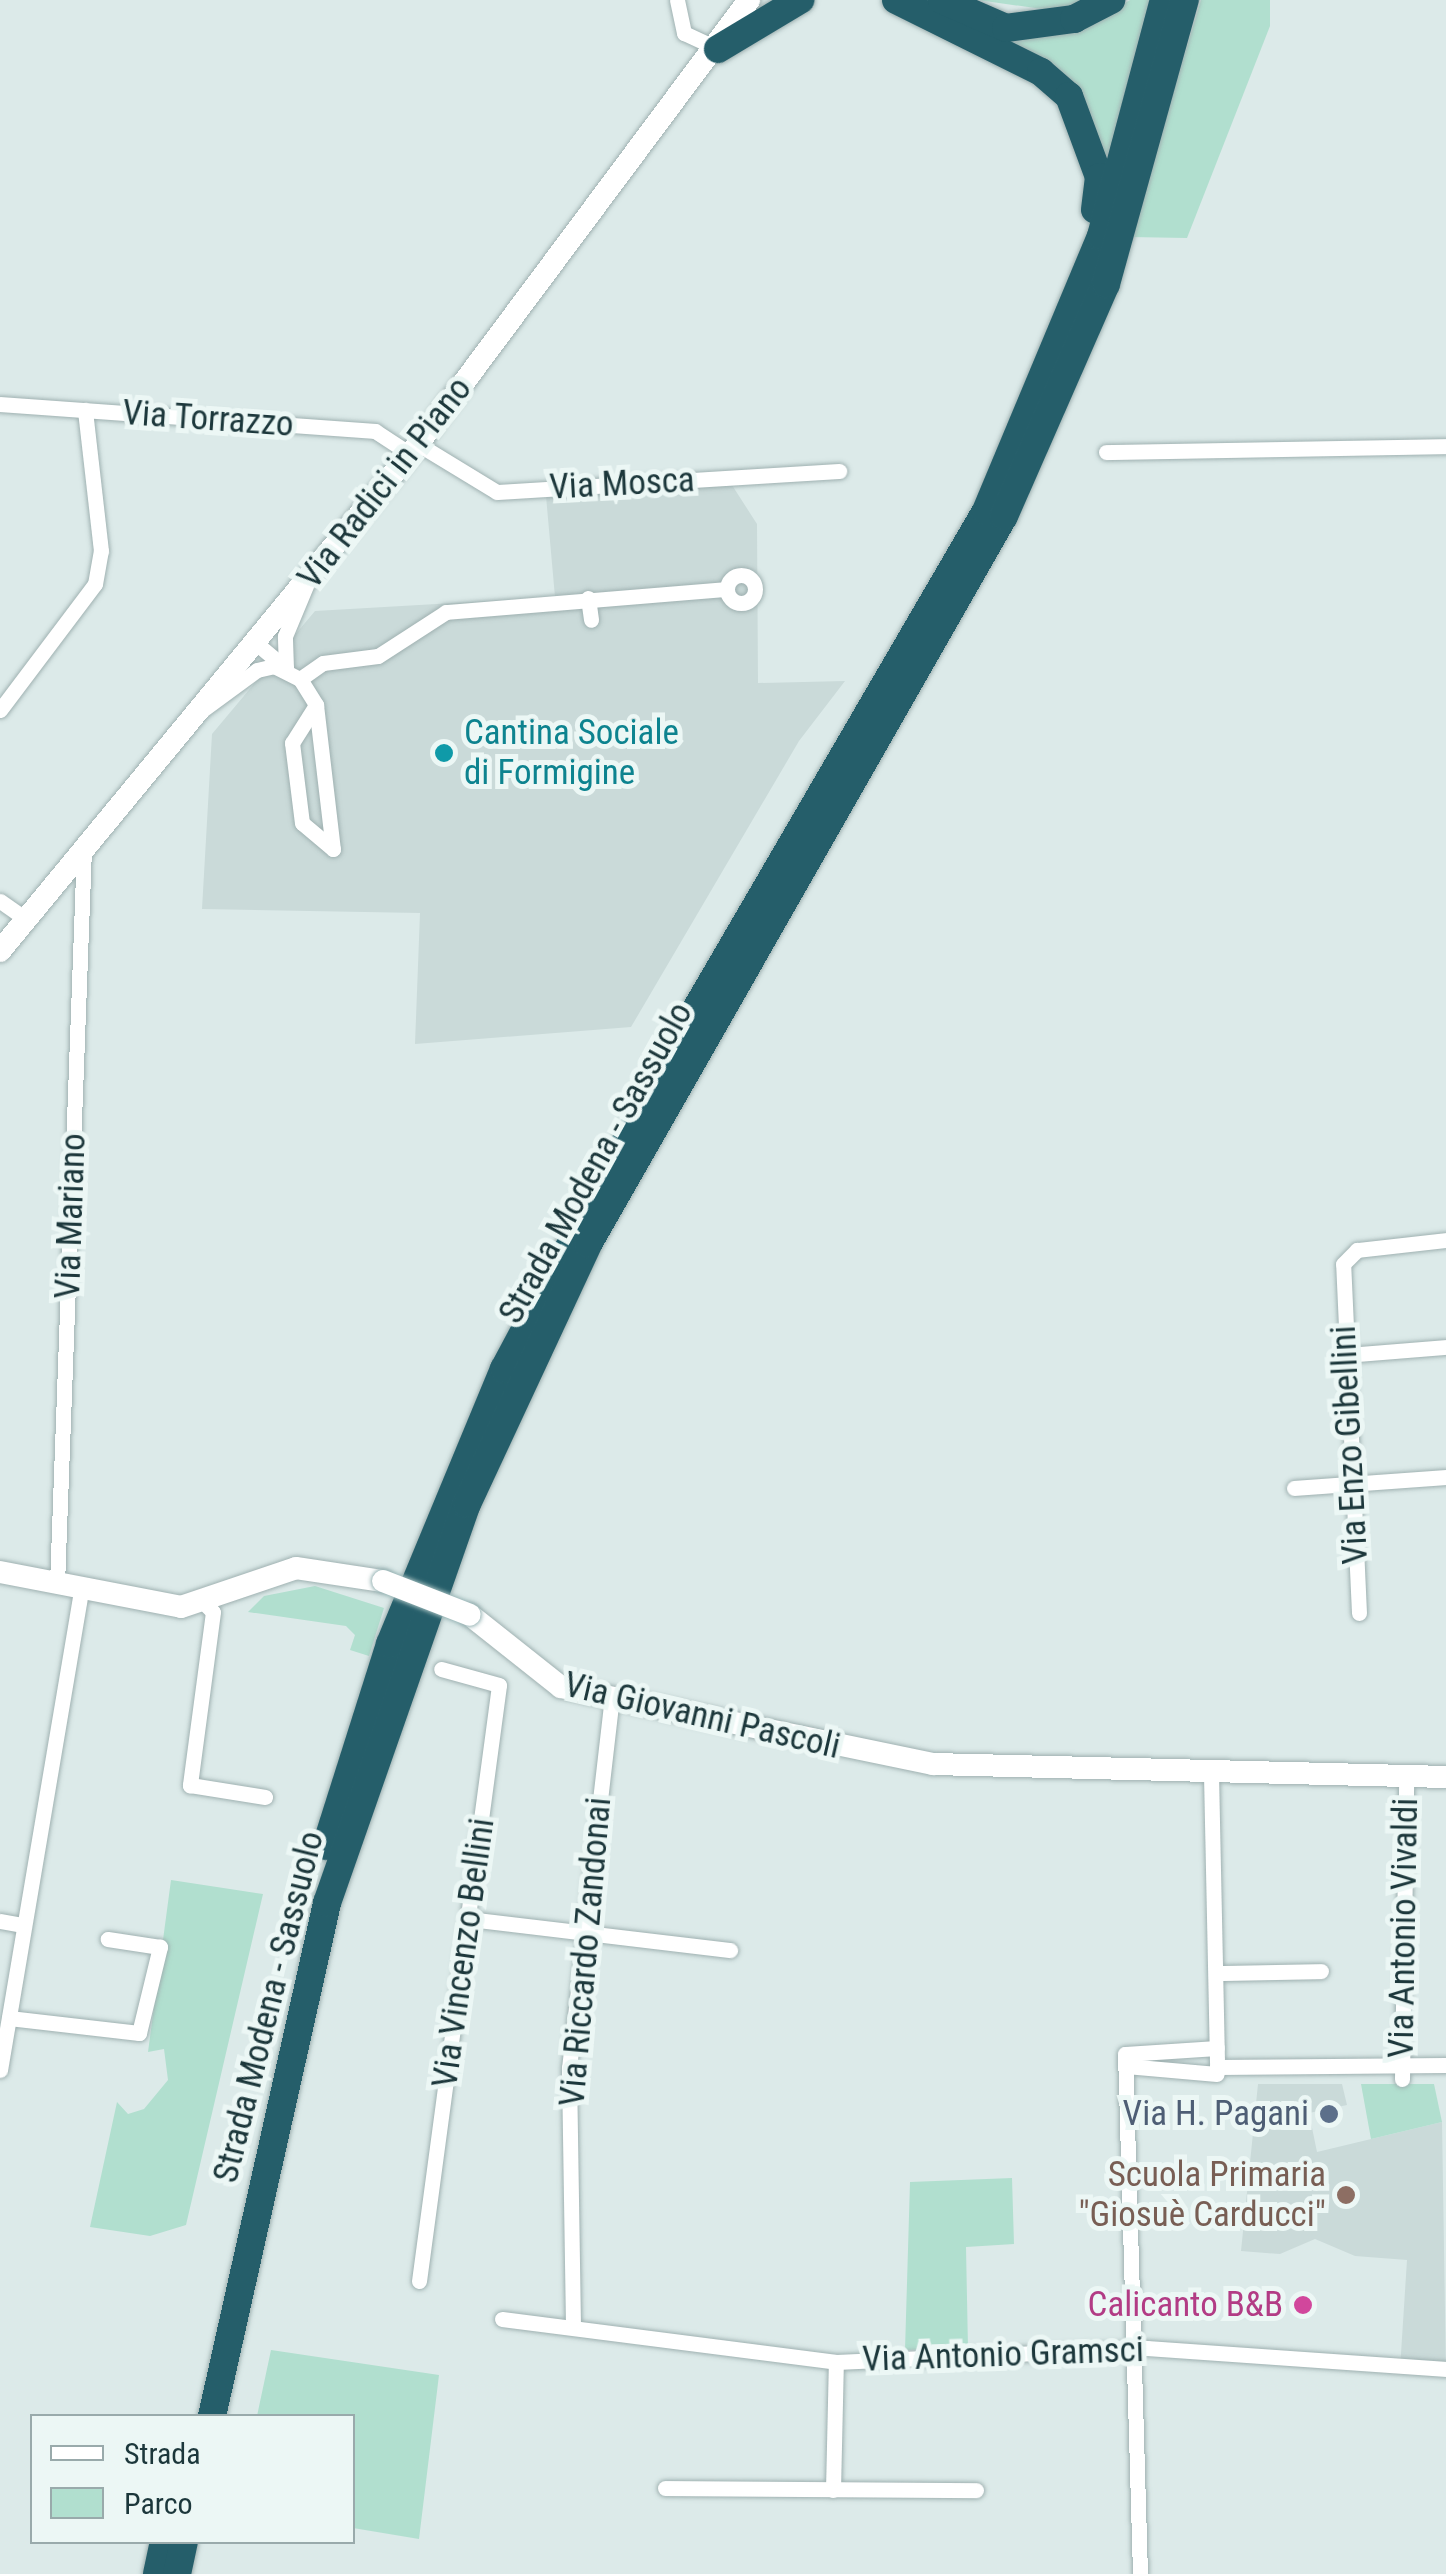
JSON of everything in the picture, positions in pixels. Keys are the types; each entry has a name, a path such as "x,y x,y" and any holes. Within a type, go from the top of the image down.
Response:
{"highway":[{"path":"718,49 800,0"},
{"path":"896,0 1041,72 1069,96 1098,178 1095,284"},
{"path":"942,0 1006,28 1074,19 1111,0"},
{"name":"Strada Modena - Sassuolo","path":"192,2414 309,1896 390,1644 449,1494 572,1234 986,511 1095,284 1164,0"},
{"name":"Strada Modena - Sassuolo","path":"212,2414 327,1903 467,1504 588,1244 1004,516 1095,284 1185,0"},
{"path":"156,2574 164,2544"},
{"path":"176,2574 184,2544"}],"street":[{"path":"677,0 684,32 718,49"},
{"name":"Via Radici in Piano","path":"0,951 414,449 718,49 750,0"},
{"name":"Via Torrazzo","path":"0,404 375,432 414,449"},
{"path":"0,710 95,584 100,551 85,410"},
{"path":"1106,452 1446,446"},
{"name":"Via Mosca","path":"414,449 497,492 839,472"},
{"path":"286,668 285,636 308,581"},
{"path":"300,679 323,663 378,656 446,612 726,589"},
{"path":"588,598 591,620"},
{"path":"257,644 300,679 316,705 333,848 302,823 292,743 316,705"},
{"path":"193,715 257,670 286,668"},
{"name":"Via Mariano","path":"57,1584 84,848"},
{"path":"0,901 26,919"},
{"name":"Via Enzo Gibellini","path":"1359,1613 1340,1278 1348,1254 1446,1240"},
{"path":"1346,1355 1446,1347"},
{"path":"1294,1488 1446,1477"},
{"name":"Via Giovanni Pascoli","path":"0,1572 168,1606 205,1604 296,1568 383,1581 470,1615 539,1675 612,1699 933,1764 1446,1777"},
{"path":"0,2070 81,1589"},
{"path":"205,1604 213,1612 190,1785 264,1797"},
{"name":"Via Vincenzo Bellini","path":"419,2281 499,1685 441,1669"},
{"name":"Via Riccardo Zandonai","path":"572,2326 569,2068 612,1699"},
{"path":"1211,1774 1217,2070"},
{"name":"Via Antonio Vivaldi","path":"1402,2073 1406,1777"},
{"path":"469,1918 730,1950"},
{"path":"0,1921 23,1924"},
{"path":"9,2018 139,2033 160,1947 108,1939"},
{"path":"1218,1974 1321,1971"},
{"path":"1140,2574 1138,2348 1126,2066 1133,2048 1216,2048"},
{"path":"1126,2066 1402,2073 1446,2066"},
{"name":"Via Antonio Gramsci","path":"502,2319 836,2362 1138,2348 1446,2369"},
{"path":"833,2490 836,2362"},
{"path":"665,2488 976,2490"}],"shaded area":[{"path":"730,482 757,524 758,683 845,681 799,741 631,1027 415,1044 420,913 202,909 212,734 315,611 555,597 546,496"},
{"name":"Scuola Primaria \"Giosuè Carducci\"","path":"1258,2084 1342,2084 1347,2105 1309,2113 1317,2152 1442,2122 1446,2373 1400,2369 1407,2260 1355,2256 1315,2239 1280,2254 1241,2251"}],"green space":[{"path":"978,0 1084,0 1056,11"},
{"path":"1130,0 1150,0 1107,163 1065,78 1008,39 1079,31"},
{"path":"1201,0 1270,0 1270,26 1187,238 1130,237"},
{"path":"315,1586 384,1608 369,1656 350,1650 355,1635 346,1626 248,1612 264,1596"},
{"path":"171,1880 263,1894 186,2225 150,2236 90,2227 117,2102 128,2114 144,2109 168,2080 164,2049 148,2052"},
{"path":"1361,2084 1434,2084 1442,2122 1371,2139"},
{"path":"1012,2178 1014,2244 966,2247 968,2348 905,2350 910,2182"},
{"path":"271,2350 439,2375 419,2539 355,2528 355,2414 257,2414"}],"place":[{"name":"Cantina Sociale di Formigine","path":"444,753"},
{"name":"Via H. Pagani","path":"1329,2114"},
{"name":"Scuola Primaria \"Giosuè Carducci\"","path":"1346,2195"},
{"name":"Calicanto B&B","path":"1303,2305"}]}
